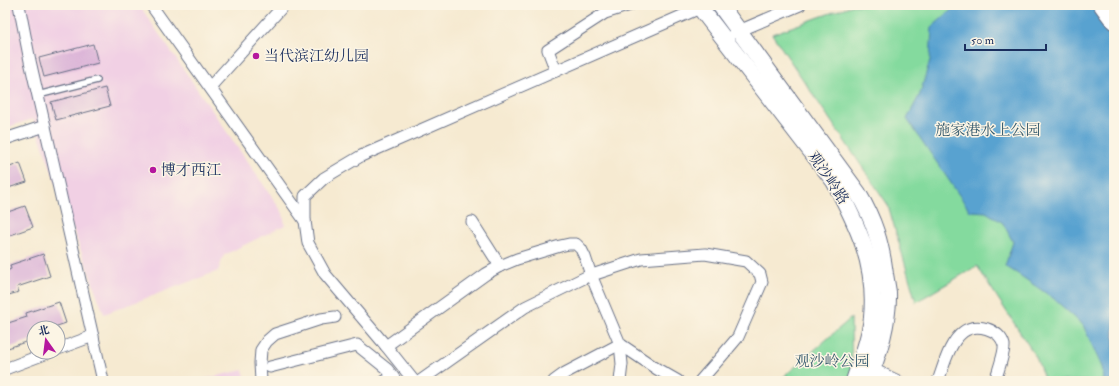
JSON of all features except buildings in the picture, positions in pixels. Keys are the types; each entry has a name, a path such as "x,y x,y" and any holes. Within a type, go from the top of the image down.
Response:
{"main road":[{"name":"观沙岭路","path":"720,5 858,193 875,228 883,260 888,292 886,318 881,342 870,375"},
{"path":"1103,5 1114,20"},
{"name":"观沙岭路","path":"696,6 723,38 834,181 860,233 870,264 873,293 872,318 867,342 854,381"}],"street":[{"path":"19,5 93,336 101,379"},
{"path":"151,5 305,221"},
{"path":"210,87 284,5"},
{"path":"556,71 548,50 606,13 630,5"},
{"path":"723,38 800,5"},
{"path":"414,381 325,274 308,243 305,221 305,196 324,178 361,156 556,71 696,6"},
{"path":"5,139 45,126"},
{"path":"472,222 500,266"},
{"path":"386,346 486,274 500,266 517,259 569,244 576,244 581,249 620,344 622,364 620,381"},
{"path":"420,381 525,307 591,275 641,259 705,254 746,261 760,274 762,282 738,337 700,381"},
{"path":"261,381 261,350 274,334 321,319 335,317"},
{"path":"938,381 951,348 958,337 964,331 976,327 983,327 1001,338 1004,346 995,381"},
{"path":"66,346 93,336"},
{"path":"554,381 565,373 620,344"},
{"path":"620,344 678,381"},
{"path":"270,367 357,345 387,369 394,378 385,381"},
{"path":"5,369 29,360"},
{"path":"870,375 898,381"}],"lane":[{"path":"38,95 97,80"}],"shaded area":[{"name":"博才西江","path":"5,5 139,5 283,213 285,225 224,255 218,271 104,314 33,119 5,128"},
{"path":"243,370 247,381 195,381"}],"green space":[{"name":"施家港水上公园","path":"853,5 1114,5 1114,381 1045,381 1036,357 977,266 916,302 888,205 772,34"},
{"name":"观沙岭公园","path":"851,318 852,381 779,381"}],"water":[{"name":"施家港水上公园","path":"957,5 1114,5 1114,381 1104,381 1102,367 1083,325 1053,298 1005,266 1013,242 1003,223 986,212 970,211 907,119 920,94 930,60 932,27"}],"place":[{"name":"当代滨江幼儿园","path":"256,56"},
{"name":"博才西江","path":"153,170"}]}
